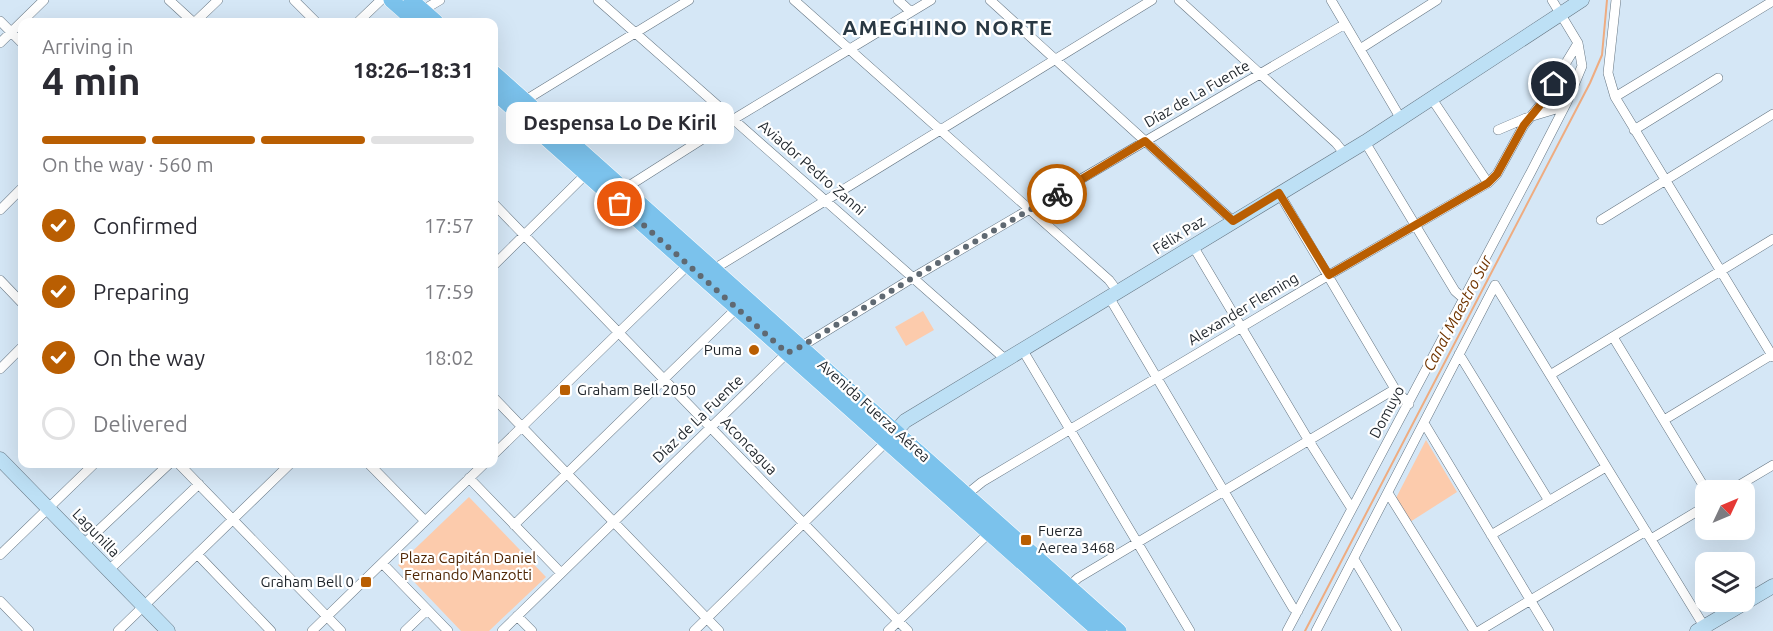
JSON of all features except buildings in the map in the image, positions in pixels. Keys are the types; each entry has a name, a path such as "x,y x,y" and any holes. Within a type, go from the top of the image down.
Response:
{"main road":[{"path":"391,0 419,16"},
{"path":"411,0 419,16"},
{"name":"Félix Paz","path":"891,436 905,420 1365,142 1582,0"},
{"name":"Avenida Fuerza Aérea","path":"498,77 802,346 891,436 993,528 1093,629"},
{"name":"Avenida Fuerza Aérea","path":"498,96 787,353 966,495 993,528 1069,586 1119,631"},
{"name":"Lagunilla","path":"0,459 168,631"},
{"path":"1703,630 1773,586"}],"street":[{"path":"26,18 44,0"},
{"path":"169,0 189,18"},
{"path":"198,18 218,0"},
{"path":"294,0 312,18"},
{"path":"361,18 381,0"},
{"path":"419,16 440,0"},
{"name":"Aviador Pedro Zanni","path":"598,0 1005,359"},
{"path":"524,100 689,0"},
{"path":"794,0 1109,280 1113,294 1157,379 1293,608 1298,611"},
{"path":"898,0 910,12"},
{"path":"624,189 734,119 931,0"},
{"path":"990,0 1233,221"},
{"path":"714,269 1152,0"},
{"path":"1179,0 1336,143 1344,153"},
{"path":"1331,0 1401,119"},
{"path":"1360,49 1437,0"},
{"path":"1552,0 1578,43"},
{"path":"1616,0 1608,73 1615,97 1773,355 1664,420"},
{"path":"1615,97 1773,1"},
{"path":"0,21 18,39"},
{"name":"Díaz de La Fuente","path":"502,631 787,353 1345,24"},
{"path":"0,43 18,26"},
{"name":"Domuyo","path":"1287,631 1567,102 1582,66 1578,43"},
{"name":"Alexander Fleming","path":"966,495 982,482 1241,327 1488,183 1497,174 1578,43"},
{"path":"1634,130 1718,78"},
{"path":"1432,99 1488,183"},
{"path":"1498,130 1531,116 1556,109 1567,102"},
{"path":"1601,220 1773,114"},
{"path":"1365,142 1455,291 1464,298"},
{"path":"498,261 586,174"},
{"path":"0,210 18,192"},
{"path":"1279,193 1395,389 1409,404"},
{"name":"Aconcagua","path":"498,208 908,631"},
{"path":"1550,375 1773,239"},
{"path":"1193,246 1352,509"},
{"path":"498,450 688,265"},
{"path":"0,280 18,299"},
{"path":"1316,631 1495,285 1648,535 1703,630"},
{"path":"514,525 737,308"},
{"path":"1613,337 1700,480"},
{"path":"1022,349 1190,631"},
{"path":"0,369 18,351"},
{"path":"1460,354 1548,501"},
{"path":"1069,586 1078,578 1395,389"},
{"path":"498,402 719,631"},
{"path":"1424,423 1549,631"},
{"path":"694,631 891,436"},
{"path":"1748,480 1773,465"},
{"path":"1491,535 1606,467"},
{"path":"0,555 90,468"},
{"path":"84,544 165,468"},
{"path":"183,468 341,631"},
{"path":"118,631 286,468"},
{"path":"373,468 425,521"},
{"path":"312,631 480,468"},
{"path":"469,478 561,573"},
{"path":"109,570 199,484"},
{"path":"1388,493 1474,631"},
{"path":"1479,631 1648,535 1695,512"},
{"path":"888,631 993,528"},
{"path":"197,554 271,631"},
{"path":"1354,559 1396,631"},
{"path":"382,563 448,631"},
{"path":"0,601 29,631"},
{"path":"405,631 427,610"},
{"path":"517,616 532,631"}],"green space":[{"path":"923,311 934,330 906,346 895,327"},
{"path":"1426,440 1457,492 1410,522 1396,498"},
{"name":"Plaza Capitán Daniel Fernando Manzotti","path":"469,497 546,577 489,631 461,631 398,565"}],"waterway":[{"name":"Canal Maestro Sur","path":"1305,631 1590,83 1602,55 1607,0"}],"way so far":[{"path":"620,204 787,353 1057,194"}],"place":[{"name":"Despensa Lo De Kiril","path":"620,204"},
{"name":"Puma","path":"754,350"},
{"name":"Graham Bell 2050","path":"565,390"},
{"name":"Fuerza Aerea 3468","path":"1026,540"},
{"name":"Graham Bell 0","path":"366,582"}],"district":[{"name":"AMEGHINO NORTE","path":"948,28"}],"route":[{"path":"1057,194 1145,141 1233,221 1279,193 1329,275 1485,186 1497,174 1524,125 1554,84"}]}
